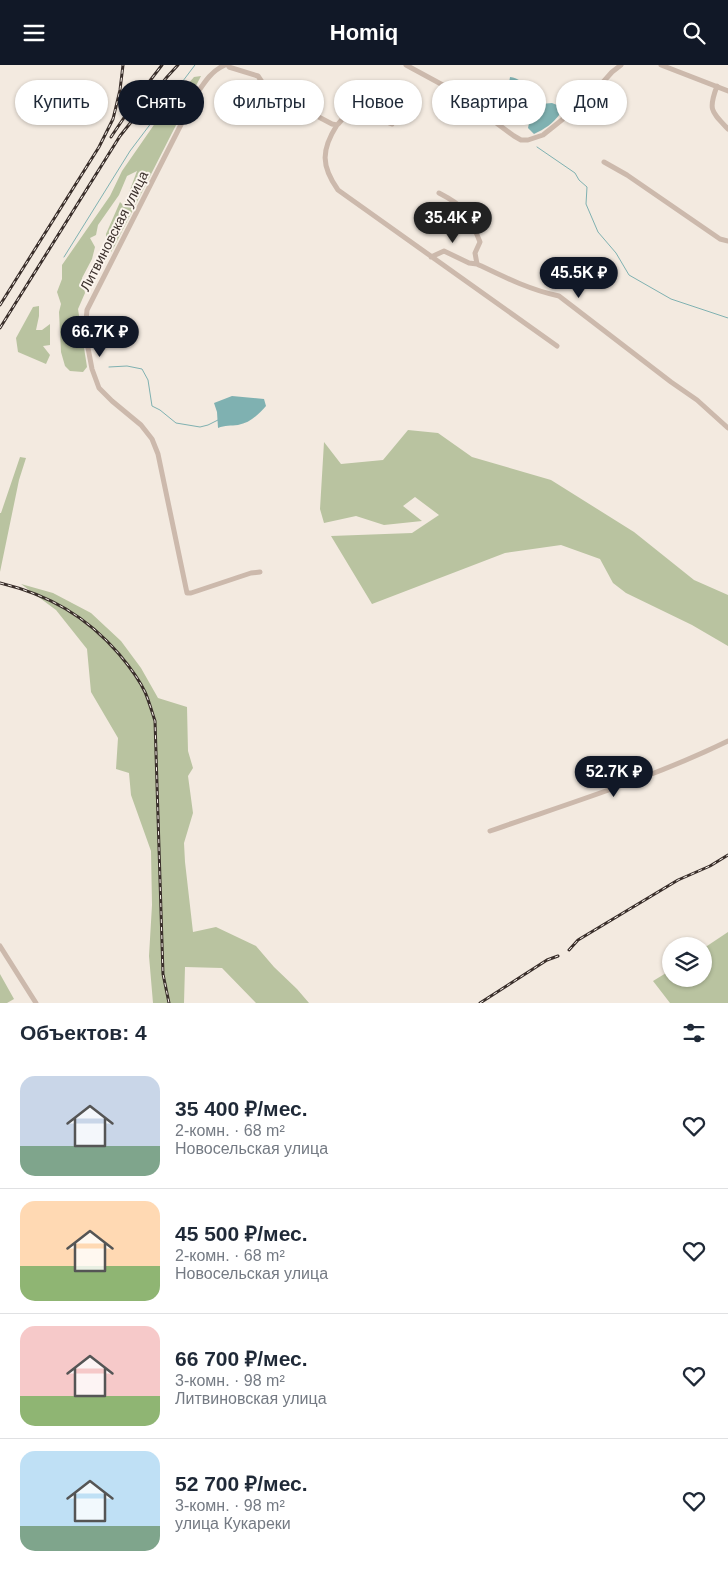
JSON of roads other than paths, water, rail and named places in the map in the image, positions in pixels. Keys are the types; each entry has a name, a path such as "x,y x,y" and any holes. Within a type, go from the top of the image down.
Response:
{"street":[{"path":"226,65 258,76 264,85 279,96 334,124"},
{"name":"Литвиновская улица","path":"226,65 218,68 208,77 196,95 87,309 85,332 92,369 99,388 141,425 152,439 158,454 187,593 250,573 260,572"},
{"path":"406,65 452,90 514,136 528,141 543,135 588,99 620,65"},
{"path":"660,65 728,91"},
{"path":"717,86 711,102 711,109 728,129"},
{"path":"337,125 324,153 324,161 329,177 338,190 557,346"},
{"path":"604,162 642,185 720,239 728,241"},
{"path":"439,193 459,203 469,215 480,242 475,253 477,264"},
{"path":"431,257 444,251 540,292 559,296 671,382 698,400 728,428"},
{"path":"490,831 630,783 694,758 728,741"},
{"path":"0,946 36,1003"}],"water":[{"path":"546,104 556,105 556,119 554,121 534,134 528,128 529,125 546,125"},
{"path":"232,396 264,399 266,406 246,422 218,428 217,412 214,403"}],"waterway":[{"path":"64,257 130,151 195,65"},
{"path":"537,147 575,173 579,180 587,187 586,204 598,232 616,253 629,275 671,299 728,318"},
{"path":"109,367 127,366 142,369 148,380 152,406 176,423 200,427 218,420"}],"railway":[{"path":"0,305 99,147 113,119 120,90 123,65"},
{"path":"111,137 162,65"},
{"path":"0,328 120,136 178,65"},
{"path":"0,583 35,594 80,618 119,654 143,687 155,721 163,974 169,1003"},
{"path":"569,950 578,940 678,880 710,866 728,855"},
{"path":"480,1003 547,960 558,956"}]}
